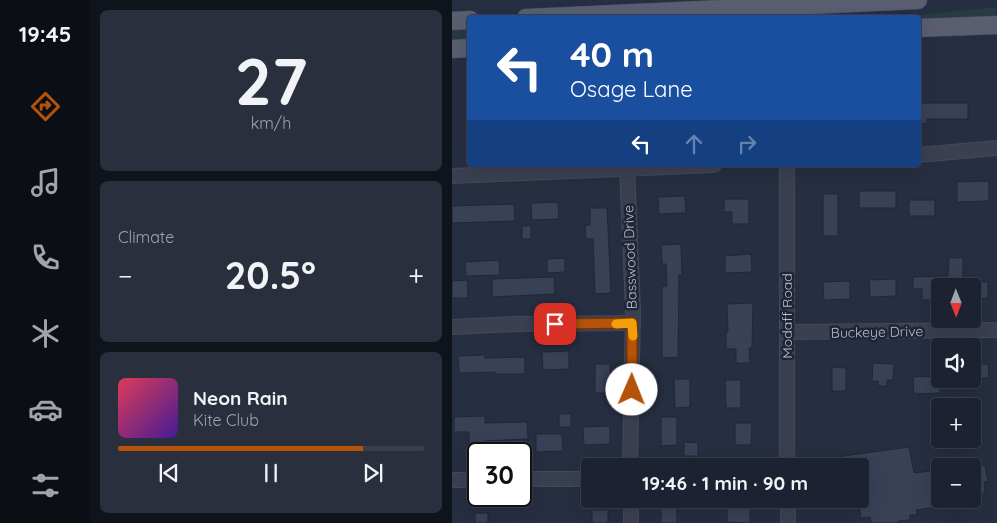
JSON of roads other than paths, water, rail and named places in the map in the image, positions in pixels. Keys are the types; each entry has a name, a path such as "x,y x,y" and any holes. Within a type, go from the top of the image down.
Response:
{"main road":[{"path":"604,15 786,8 918,0"},
{"path":"452,21 467,20"},
{"path":"921,28 996,25"},
{"path":"452,49 467,48"}],"street":[{"path":"921,155 996,148"},
{"path":"452,176 656,167"},
{"name":"Modaff Road","path":"787,167 788,458"},
{"name":"Basswood Drive","path":"627,168 632,323 630,458"},
{"path":"452,327 516,324 632,323"},
{"name":"Buckeye Drive","path":"788,332 996,330"},
{"path":"532,480 581,479"},
{"path":"452,480 467,480"},
{"path":"630,508 631,523"},
{"path":"788,508 788,523"}]}
